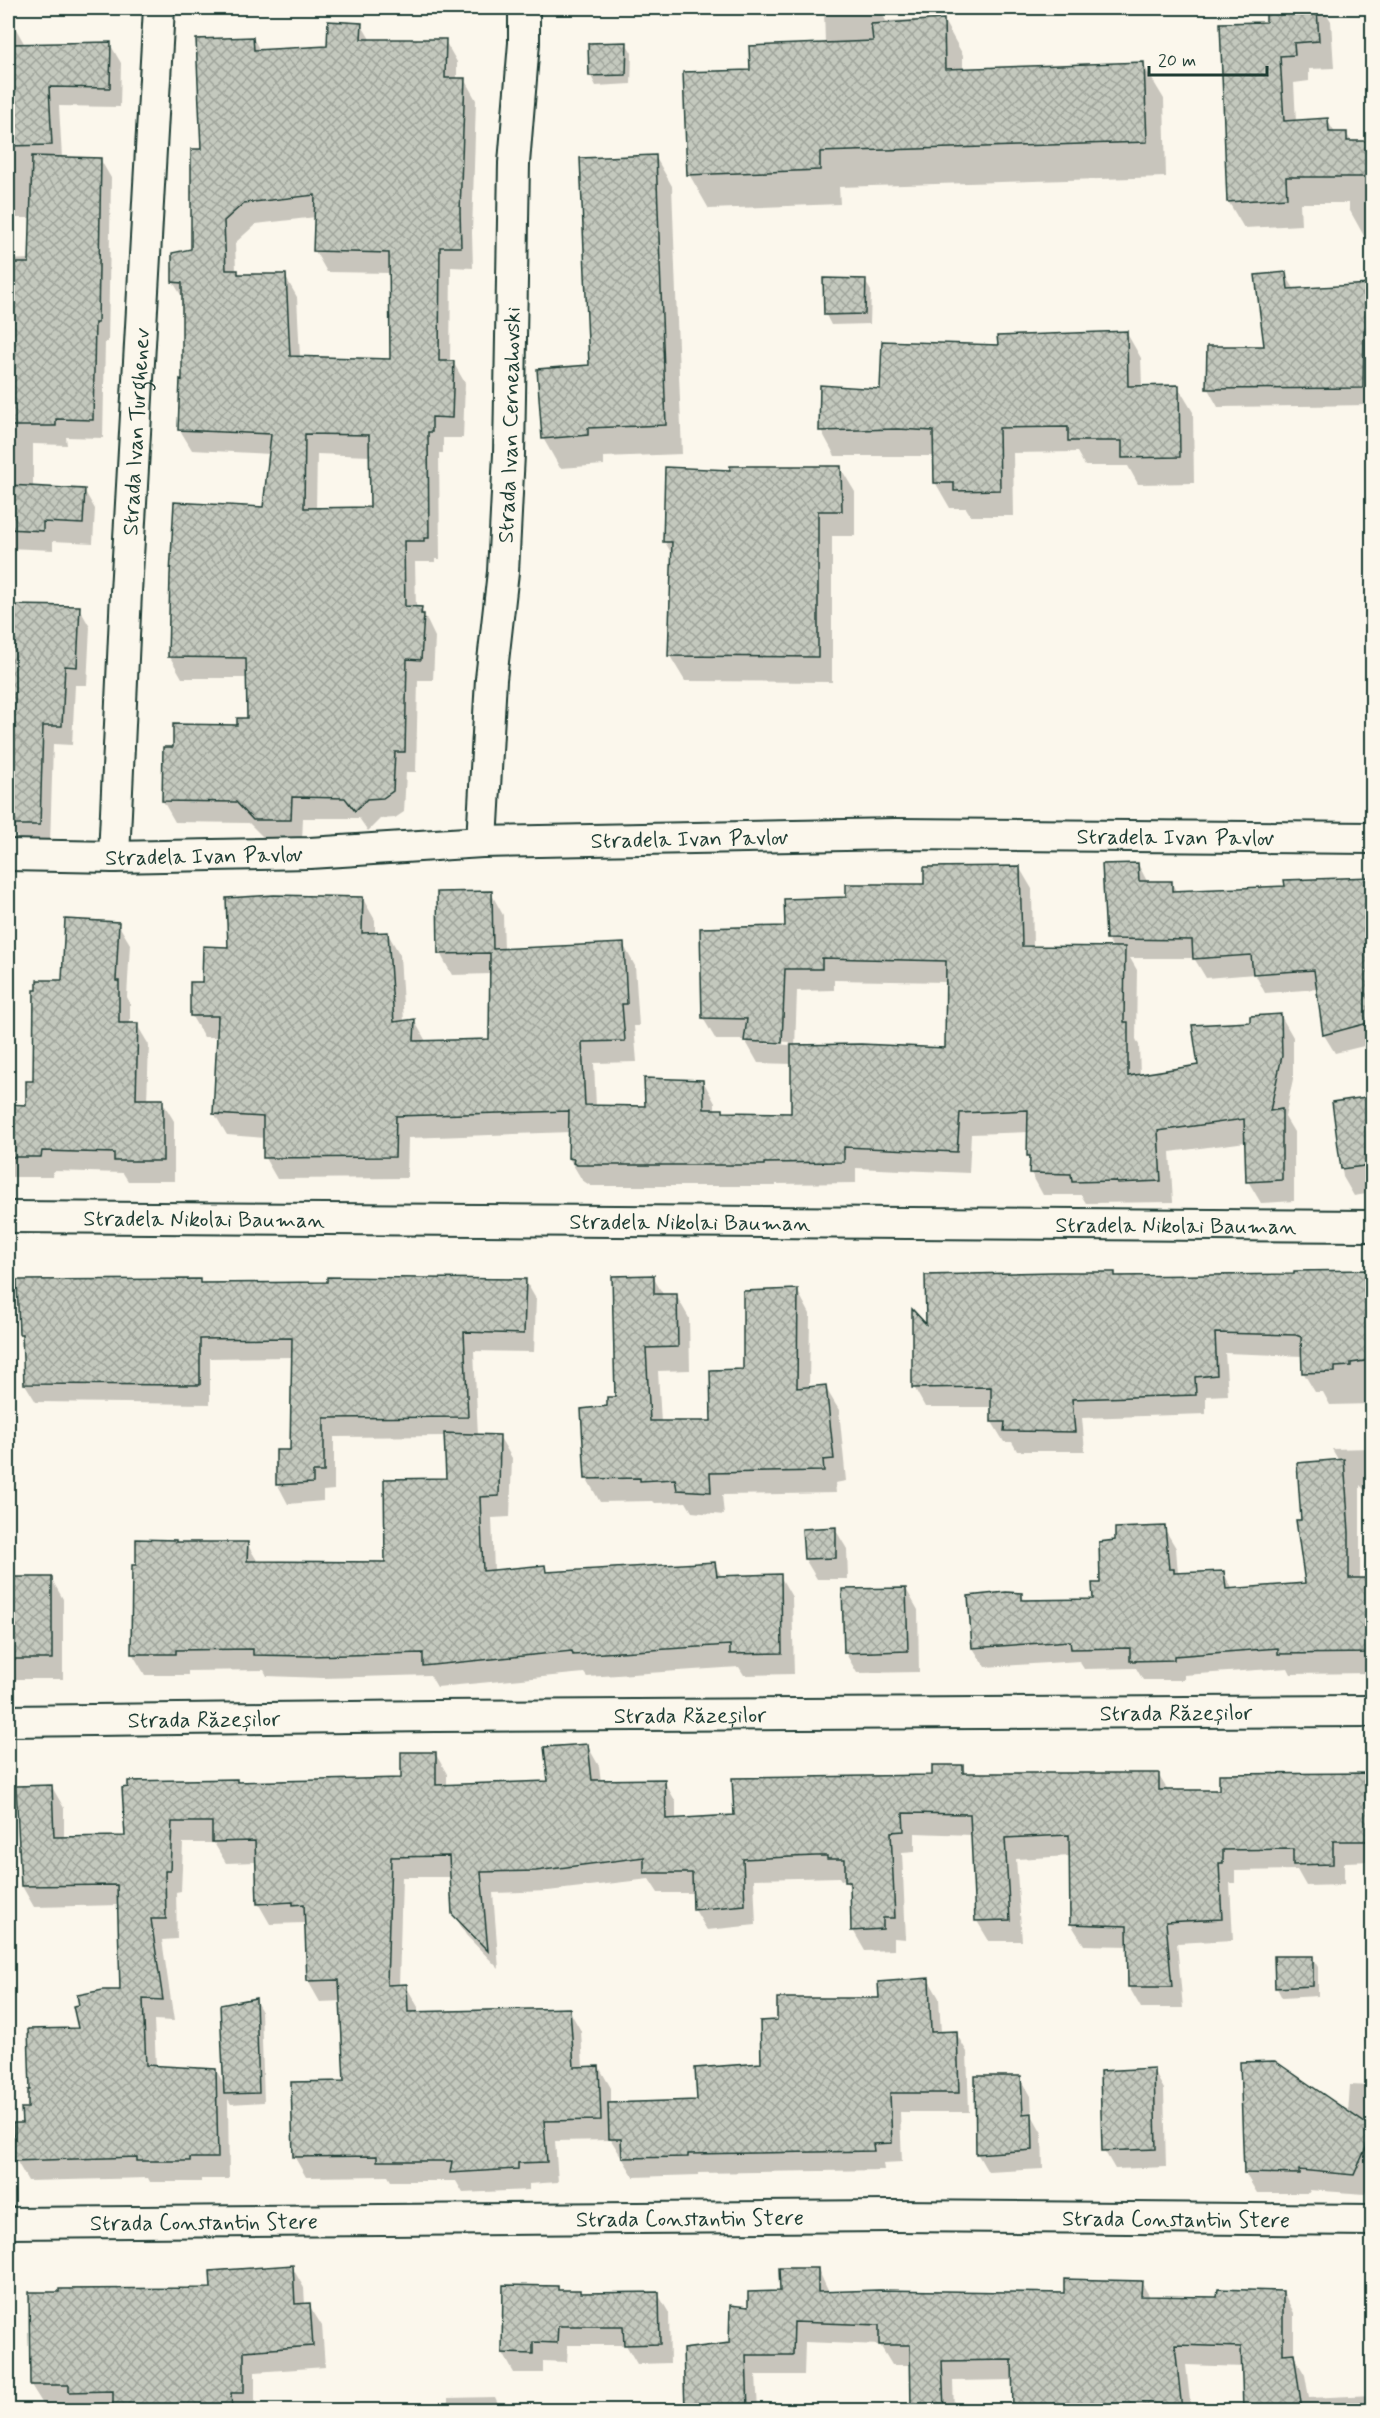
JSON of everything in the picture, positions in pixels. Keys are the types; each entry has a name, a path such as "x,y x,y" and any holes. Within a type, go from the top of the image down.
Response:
{"street":[{"name":"Strada Ivan Turghenev","path":"114,856 126,580 159,8"},
{"name":"Strada Ivan Cerneahovski","path":"482,842 491,679 504,560 509,454 514,163 524,43 524,8"},
{"name":"Stradela Ivan Pavlov","path":"8,855 310,853 482,842 896,834 1372,838"},
{"name":"Stradela Nikolai Bauman","path":"8,1217 1372,1226"},
{"name":"Strada Răzeșilor","path":"8,1721 435,1716 1372,1711"},
{"name":"Strada Constantin Stere","path":"8,2223 892,2216 1372,2220"}],"building":[{"path":"1266,8 1317,8 1319,41 1294,43 1295,55 1280,56 1284,121 1328,118 1329,132 1347,132 1347,141 1368,141 1368,146 1372,145 1372,177 1286,177 1287,198 1227,202 1220,23 1266,22"},
{"path":"944,19 945,69 1144,62 1147,142 820,152 820,170 687,175 683,72 750,70 749,46 873,41 871,24"},
{"path":"328,21 362,23 361,39 446,39 445,78 465,78 460,211 461,247 440,247 439,361 454,361 452,418 432,417 432,432 428,432 429,538 424,538 424,541 404,541 405,606 422,607 421,614 424,614 421,660 407,659 405,752 395,752 393,791 383,798 367,799 355,811 345,798 292,797 291,820 253,820 236,802 162,801 163,747 173,747 173,724 237,725 237,718 247,718 246,658 168,657 174,502 263,507 271,434 178,430 180,379 182,380 182,283 172,282 172,253 191,249 191,149 201,149 196,39 253,37 254,50 327,46","holes":["315,195 313,251 389,253 390,359 290,356 286,274 238,274 238,270 226,270 224,221 244,203","305,434 369,435 370,507 304,508"]},
{"path":"111,42 110,88 49,87 52,145 8,146 8,44"},
{"path":"627,42 626,75 589,76 588,43"},
{"path":"656,155 666,425 588,428 588,435 542,439 537,369 589,365 580,158"},
{"path":"32,156 101,158 98,323 95,323 93,420 56,419 56,426 8,426 8,351 12,351 13,263 29,263"},
{"path":"1286,272 1288,289 1370,284 1371,330 1364,330 1363,388 1206,389 1207,346 1264,346 1255,275"},
{"path":"823,278 866,279 865,314 824,315"},
{"path":"1127,331 1128,386 1179,385 1180,457 1122,458 1122,441 1068,441 1068,427 999,428 1000,490 954,491 954,483 934,483 933,431 898,429 819,431 820,385 880,389 882,341 998,345 997,336"},
{"path":"730,466 841,466 842,511 818,511 818,657 668,656 672,542 663,542 665,467 730,470"},
{"path":"8,485 85,489 83,524 43,522 43,531 8,529"},
{"path":"8,605 80,606 77,667 65,666 62,726 43,726 40,825 9,825"},
{"path":"1138,863 1139,881 1172,881 1172,891 1285,886 1284,880 1372,877 1372,1022 1323,1035 1314,970 1253,974 1251,955 1193,959 1192,940 1106,939 1102,864"},
{"path":"1020,866 1022,946 1125,947 1124,1022 1128,1022 1128,1076 1198,1065 1192,1025 1250,1022 1250,1016 1281,1014 1282,1056 1270,1111 1282,1109 1282,1180 1246,1182 1244,1119 1158,1131 1161,1181 1117,1183 1116,1181 1072,1182 1071,1174 1029,1173 1028,1110 960,1113 957,1152 844,1147 844,1162 764,1163 764,1165 577,1165 573,1163 574,1159 568,1158 569,1111 396,1116 395,1157 263,1158 263,1117 213,1114 218,1016 190,1016 190,982 202,982 203,946 228,947 226,898 274,895 363,897 362,933 388,932 394,1022 415,1019 414,1041 489,1039 490,953 438,954 437,892 492,891 493,949 624,943 627,1004 622,1004 625,1041 582,1042 585,1105 645,1106 644,1078 703,1080 704,1109 723,1109 723,1112 791,1113 791,1045 861,1044 945,1048 946,961 822,958 822,969 785,969 782,1043 744,1041 747,1019 702,1018 700,928 785,926 784,899 846,897 846,884 924,884 924,867"},
{"path":"65,919 119,922 116,981 119,981 119,1023 138,1023 136,1099 163,1099 163,1161 114,1161 114,1153 42,1151 41,1157 8,1157 8,1104 26,1105 26,1081 33,1081 34,990 37,990 37,980 62,980"},
{"path":"1372,1096 1372,1165 1341,1169 1332,1102"},
{"path":"1372,1270 1372,1360 1351,1363 1351,1366 1335,1367 1335,1372 1302,1373 1301,1337 1296,1335 1215,1333 1217,1375 1195,1377 1196,1395 1072,1399 1075,1432 1004,1431 1005,1422 991,1422 991,1387 912,1388 912,1309 926,1324 925,1275 1053,1272 1115,1272 1115,1276 1294,1274 1294,1271"},
{"path":"654,1275 654,1294 677,1294 678,1347 646,1348 650,1421 711,1421 710,1370 743,1369 743,1291 798,1289 797,1388 826,1385 834,1459 823,1460 824,1471 710,1473 711,1492 677,1490 675,1479 640,1481 640,1478 585,1479 581,1409 607,1406 607,1397 615,1397 612,1276"},
{"path":"327,1277 526,1279 524,1334 464,1332 468,1417 324,1418 324,1472 313,1472 313,1483 276,1485 276,1450 290,1450 292,1338 200,1339 200,1385 24,1384 17,1280 200,1279 200,1283 327,1282"},
{"path":"444,1433 500,1435 499,1496 480,1497 483,1571 545,1565 546,1572 715,1562 717,1576 781,1574 782,1653 730,1654 730,1645 573,1655 572,1651 423,1666 423,1653 253,1655 253,1649 176,1650 176,1654 131,1654 132,1565 136,1565 136,1539 176,1540 176,1542 248,1542 247,1561 385,1562 384,1479 446,1478"},
{"path":"1344,1459 1349,1532 1349,1578 1372,1578 1372,1653 1278,1654 1278,1648 1174,1656 1174,1660 1130,1661 1130,1648 1071,1649 1070,1641 972,1648 968,1596 1006,1592 1022,1593 1022,1600 1093,1599 1092,1583 1100,1583 1099,1542 1115,1540 1115,1528 1165,1526 1169,1569 1174,1569 1174,1573 1224,1571 1226,1589 1305,1583 1296,1520 1301,1520 1297,1463"},
{"path":"836,1527 836,1558 804,1559 802,1529"},
{"path":"8,1577 52,1577 52,1659 8,1659"},
{"path":"906,1588 908,1651 844,1653 842,1589"},
{"path":"588,1744 592,1780 665,1779 666,1819 734,1815 732,1778 932,1775 932,1765 963,1765 963,1773 1159,1773 1159,1790 1219,1790 1219,1774 1372,1773 1372,1841 1333,1841 1333,1864 1293,1865 1293,1849 1223,1850 1223,1863 1219,1863 1222,1919 1166,1922 1172,1987 1128,1987 1127,1926 1070,1924 1069,1835 1005,1838 1010,1920 975,1921 970,1814 903,1813 904,1831 891,1832 895,1918 883,1918 883,1929 851,1931 850,1882 845,1882 845,1859 827,1859 827,1856 816,1856 743,1859 745,1905 693,1910 692,1873 644,1873 644,1857 536,1871 481,1872 488,1951 452,1914 449,1856 391,1857 387,1985 407,1984 408,2012 570,2008 574,2067 599,2066 601,2120 544,2121 547,2162 518,2163 518,2169 450,2173 452,2161 377,2161 377,2156 293,2157 291,2082 344,2081 339,1980 307,1981 304,1904 293,1905 293,1902 257,1904 255,1841 212,1842 212,1822 172,1822 170,1871 165,1871 166,1919 151,1919 163,2000 143,1999 146,2065 216,2069 218,2158 190,2158 190,2161 137,2161 137,2157 14,2161 13,2123 22,2123 21,2108 28,2108 28,2090 30,2090 28,2029 78,2028 73,2006 79,2005 77,1995 103,1990 120,1990 117,1885 21,1886 16,1786 52,1785 54,1837 125,1836 122,1788 128,1787 128,1781 237,1779 237,1782 401,1778 401,1752 436,1752 436,1785 548,1781 544,1747"},
{"path":"1274,1956 1313,1956 1313,1986 1275,1988"},
{"path":"929,1978 931,2032 957,2031 959,2093 890,2093 892,2143 873,2144 874,2151 688,2154 688,2157 622,2158 621,2139 609,2139 608,2103 697,2100 695,2068 761,2063 760,2021 777,2020 777,1998 879,1998 878,1982"},
{"path":"256,1998 259,2093 224,2094 220,2005"},
{"path":"1275,2061 1372,2128 1372,2134 1354,2175 1299,2170 1299,2174 1244,2173 1240,2062"},
{"path":"1154,2068 1156,2149 1102,2151 1100,2071"},
{"path":"975,2076 1021,2076 1023,2114 1032,2113 1033,2150 976,2154"},
{"path":"293,2265 295,2304 310,2303 313,2346 244,2351 244,2393 231,2393 232,2410 113,2410 113,2391 69,2392 69,2385 30,2385 29,2292 59,2292 59,2289 211,2288 210,2271"},
{"path":"779,2268 818,2268 818,2292 879,2290 1064,2293 1064,2279 1142,2281 1141,2296 1217,2297 1218,2289 1283,2291 1283,2354 1294,2353 1302,2410 1243,2410 1241,2347 1175,2345 1182,2410 1013,2410 1012,2360 942,2361 944,2410 911,2410 910,2345 879,2345 879,2325 794,2322 793,2355 746,2355 748,2410 685,2410 683,2349 729,2343 730,2305 748,2307 748,2292 780,2291"},
{"path":"503,2285 558,2286 558,2290 580,2290 580,2293 659,2292 660,2344 624,2345 623,2326 558,2326 557,2343 533,2342 533,2354 502,2353"}]}
